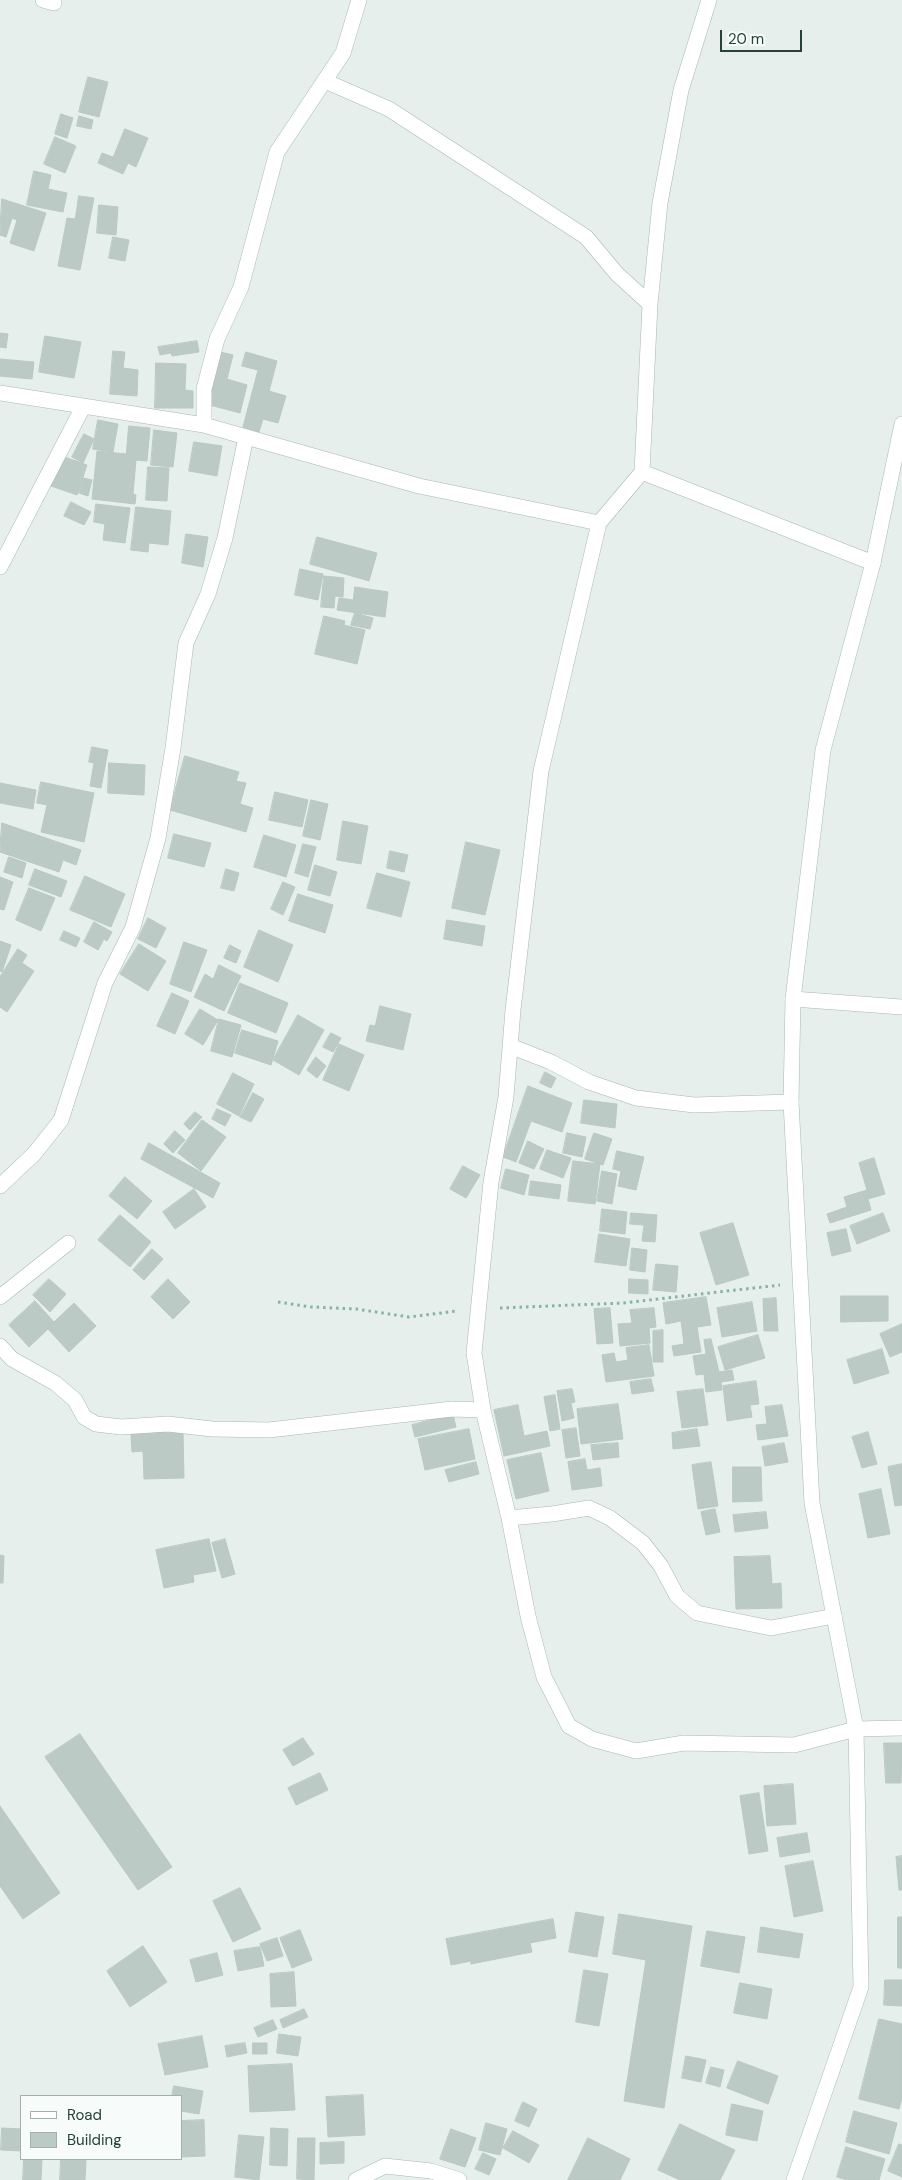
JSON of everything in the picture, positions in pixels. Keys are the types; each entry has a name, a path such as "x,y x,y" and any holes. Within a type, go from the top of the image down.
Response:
{"street":[{"path":"204,425 204,389 217,339 241,287 276,152 343,53 359,0"},
{"path":"710,0 681,90 660,203 650,304 642,472 600,523 541,771 506,1097 491,1182 474,1353 483,1410 509,1518 524,1599 544,1677 569,1726 592,1739 636,1751 684,1743 794,1745 856,1729 902,1728"},
{"path":"325,81 397,114 586,237 617,274 650,304"},
{"path":"0,393 204,425 419,486 600,523"},
{"path":"0,567 83,407"},
{"path":"794,2180 861,1987 856,1729 812,1503 791,1102 793,999 823,750 873,563 902,424"},
{"path":"0,1186 34,1154 61,1120 105,983 133,927 158,838 173,748 186,643 208,594 225,538 246,437"},
{"path":"642,472 873,563"},
{"path":"793,999 902,1007"},
{"path":"510,1046 551,1062 589,1082 636,1098 694,1105 791,1102"},
{"path":"0,1297 68,1243"},
{"path":"0,1346 12,1359 55,1383 75,1400 84,1418 96,1424 121,1426 168,1424 212,1429 269,1430 452,1409 483,1410"},
{"path":"509,1518 589,1508 610,1518 643,1543 661,1566 677,1596 697,1613 771,1628 834,1616"},
{"path":"356,2180 385,2166 431,2171 459,2180"}],"path":[{"path":"278,1302 311,1307 356,1309 409,1317 479,1309 623,1303 801,1282"}],"building":[{"path":"88,77 108,82 99,117 79,112"},
{"path":"61,114 73,118 67,138 55,134"},
{"path":"79,116 93,120 91,129 77,126"},
{"path":"125,129 148,138 136,167 128,163 123,174 98,163 102,153 113,157"},
{"path":"55,137 76,146 65,173 44,164"},
{"path":"34,171 51,175 48,189 67,193 63,212 27,205"},
{"path":"79,196 94,198 80,270 58,266 67,218 75,219"},
{"path":"2,199 46,213 34,251 10,243 17,220 12,218 6,237 0,235"},
{"path":"99,205 118,207 116,235 97,233"},
{"path":"113,237 129,240 125,261 109,258"},
{"path":"0,333 8,334 6,348 0,347"},
{"path":"45,336 81,342 74,378 39,372"},
{"path":"197,341 199,352 172,356 171,353 160,355 158,347"},
{"path":"113,351 125,352 123,368 138,370 137,396 110,394"},
{"path":"220,352 233,355 227,379 247,385 240,413 206,404"},
{"path":"246,352 277,361 269,391 286,396 278,423 263,419 259,432 243,427 258,370 242,366"},
{"path":"0,359 34,362 32,379 0,376"},
{"path":"156,363 186,364 185,390 193,391 193,408 155,408"},
{"path":"98,420 118,424 113,452 93,449"},
{"path":"129,426 150,428 147,461 136,460 133,494 136,495 135,504 92,499 97,451 126,454"},
{"path":"154,430 177,433 173,467 151,465"},
{"path":"84,434 94,439 83,463 72,457"},
{"path":"194,442 222,446 217,476 189,471"},
{"path":"62,456 87,465 77,495 51,486"},
{"path":"148,467 169,468 167,501 146,500"},
{"path":"83,478 92,480 88,496 79,493"},
{"path":"71,502 91,512 84,525 64,516"},
{"path":"96,504 130,508 125,543 103,540 105,524 94,522"},
{"path":"136,507 171,511 168,545 149,543 148,552 131,550"},
{"path":"186,534 208,537 203,567 182,563"},
{"path":"317,537 377,553 369,581 310,564"},
{"path":"300,569 323,574 318,600 295,595"},
{"path":"324,576 344,578 343,597 335,596 334,608 321,607"},
{"path":"355,587 388,592 385,617 337,610 339,598 353,600"},
{"path":"355,613 373,618 370,629 351,625"},
{"path":"324,616 345,621 344,625 365,630 357,664 315,654"},
{"path":"92,747 108,750 101,788 90,786 94,763 89,762"},
{"path":"185,756 239,772 236,781 246,783 240,804 253,808 246,832 170,810"},
{"path":"109,763 145,765 144,795 108,793"},
{"path":"41,782 94,793 84,842 41,832 47,805 37,803"},
{"path":"0,783 36,790 33,809 0,803"},
{"path":"275,792 308,800 302,827 269,820"},
{"path":"311,800 328,804 320,840 303,836"},
{"path":"343,821 368,826 361,864 337,860"},
{"path":"2,823 81,850 76,865 63,860 59,872 0,852"},
{"path":"174,834 211,843 204,867 168,858"},
{"path":"264,835 296,845 286,877 254,867"},
{"path":"466,842 500,850 485,915 452,908"},
{"path":"303,844 316,847 308,877 295,873"},
{"path":"390,851 408,855 404,872 387,868"},
{"path":"9,857 26,863 22,878 4,872"},
{"path":"315,865 337,872 330,896 308,890"},
{"path":"35,869 67,881 61,897 29,885"},
{"path":"226,869 239,873 234,891 221,888"},
{"path":"377,873 410,882 401,917 367,908"},
{"path":"85,876 125,894 111,927 70,910"},
{"path":"0,877 13,882 4,910 0,909"},
{"path":"283,882 295,887 283,915 271,909"},
{"path":"29,888 55,898 41,931 16,920"},
{"path":"298,894 333,905 325,933 289,921"},
{"path":"148,918 166,928 156,948 138,939"},
{"path":"447,920 485,926 482,946 444,939"},
{"path":"94,922 112,932 107,941 104,939 98,950 84,942"},
{"path":"259,930 293,945 278,982 244,967"},
{"path":"64,931 80,938 76,947 60,940"},
{"path":"0,941 11,945 2,972 0,971"},
{"path":"184,942 207,950 191,992 170,984"},
{"path":"139,944 166,961 148,991 120,974"},
{"path":"230,945 241,951 236,963 224,958"},
{"path":"18,949 27,955 22,963 34,971 7,1012 0,1007 0,977"},
{"path":"219,965 241,976 224,1011 194,997 205,974 213,979"},
{"path":"240,983 288,1003 276,1033 228,1013"},
{"path":"172,993 189,1001 175,1034 157,1026"},
{"path":"380,1006 411,1014 403,1050 366,1041 370,1025 375,1026"},
{"path":"200,1009 218,1020 203,1045 185,1034"},
{"path":"298,1015 324,1030 299,1075 273,1060"},
{"path":"219,1019 241,1025 232,1057 211,1051"},
{"path":"242,1030 278,1041 271,1065 235,1053"},
{"path":"331,1033 341,1038 333,1052 323,1047"},
{"path":"339,1044 364,1055 349,1091 323,1080"},
{"path":"316,1057 326,1066 317,1078 307,1070"},
{"path":"545,1072 556,1078 551,1088 540,1083"},
{"path":"233,1073 254,1084 239,1116 217,1104"},
{"path":"528,1086 572,1103 562,1132 531,1121 516,1162 503,1157"},
{"path":"253,1093 264,1099 251,1122 240,1117"},
{"path":"584,1100 617,1104 615,1128 581,1123"},
{"path":"217,1109 231,1115 225,1126 212,1119"},
{"path":"195,1112 202,1117 190,1130 184,1124"},
{"path":"202,1120 226,1137 201,1171 178,1153"},
{"path":"175,1131 185,1140 173,1153 164,1144"},
{"path":"567,1133 586,1137 582,1157 563,1153"},
{"path":"594,1133 612,1139 603,1165 585,1159"},
{"path":"528,1141 544,1149 534,1169 519,1163"},
{"path":"149,1143 220,1183 213,1198 141,1159"},
{"path":"547,1150 571,1158 563,1178 540,1169"},
{"path":"617,1151 644,1157 636,1190 618,1186 621,1171 613,1169"},
{"path":"874,1158 885,1194 868,1199 871,1210 830,1223 827,1214 847,1207 844,1197 867,1190 859,1163"},
{"path":"573,1161 600,1164 595,1204 568,1201"},
{"path":"463,1166 480,1175 466,1198 450,1189"},
{"path":"506,1169 529,1175 524,1195 501,1188"},
{"path":"602,1171 617,1174 612,1204 597,1201"},
{"path":"125,1177 152,1201 137,1219 109,1196"},
{"path":"531,1181 561,1185 559,1199 529,1195"},
{"path":"194,1189 206,1207 175,1229 163,1212"},
{"path":"602,1209 627,1212 625,1234 600,1231"},
{"path":"631,1213 657,1215 655,1242 642,1241 644,1225 630,1224"},
{"path":"883,1213 890,1231 857,1244 850,1226"},
{"path":"120,1215 151,1242 130,1267 98,1240"},
{"path":"733,1223 749,1275 716,1285 700,1233"},
{"path":"846,1229 851,1251 832,1256 827,1233"},
{"path":"599,1234 630,1239 626,1266 595,1262"},
{"path":"632,1248 647,1250 645,1272 630,1270"},
{"path":"152,1249 163,1259 144,1280 133,1270"},
{"path":"656,1264 678,1266 676,1292 653,1290"},
{"path":"49,1279 66,1294 50,1312 33,1295"},
{"path":"168,1279 190,1302 173,1319 151,1297"},
{"path":"629,1279 648,1280 648,1294 629,1293"},
{"path":"841,1296 888,1296 888,1321 841,1322"},
{"path":"706,1297 711,1325 697,1327 701,1352 674,1356 672,1346 684,1344 681,1321 666,1324 663,1303"},
{"path":"776,1298 778,1331 764,1331 763,1299"},
{"path":"35,1301 54,1322 74,1303 96,1326 69,1352 48,1329 29,1347 9,1325"},
{"path":"752,1302 757,1331 722,1337 717,1308"},
{"path":"610,1308 613,1343 597,1344 594,1309"},
{"path":"654,1308 656,1327 649,1328 650,1343 620,1346 618,1324 632,1323 630,1310"},
{"path":"902,1324 902,1352 890,1357 880,1334"},
{"path":"663,1330 663,1362 653,1362 653,1331"},
{"path":"758,1335 765,1358 725,1370 718,1347"},
{"path":"711,1339 719,1372 732,1370 734,1380 721,1382 722,1390 706,1392 704,1374 696,1375 693,1356 706,1354 704,1340"},
{"path":"649,1345 654,1376 606,1382 602,1355 614,1353 616,1362 628,1360 626,1348"},
{"path":"882,1349 889,1373 854,1384 847,1360"},
{"path":"651,1379 654,1391 632,1394 630,1382"},
{"path":"756,1381 759,1404 750,1405 752,1417 727,1421 723,1386"},
{"path":"572,1389 575,1402 571,1403 574,1418 562,1421 557,1391"},
{"path":"703,1389 708,1425 682,1428 677,1392"},
{"path":"555,1395 560,1429 550,1431 544,1397"},
{"path":"618,1404 623,1439 581,1444 577,1409"},
{"path":"518,1405 524,1436 547,1431 550,1446 504,1456 494,1410"},
{"path":"782,1405 788,1436 758,1440 756,1425 767,1424 765,1407"},
{"path":"453,1414 456,1427 415,1437 412,1425"},
{"path":"576,1428 580,1456 566,1458 562,1430"},
{"path":"469,1429 475,1459 425,1470 418,1439"},
{"path":"697,1429 700,1446 673,1449 672,1433"},
{"path":"183,1432 184,1478 144,1479 143,1451 132,1452 131,1434"},
{"path":"868,1432 877,1464 862,1468 852,1437"},
{"path":"618,1443 619,1457 593,1460 591,1445"},
{"path":"784,1443 788,1462 765,1466 762,1447"},
{"path":"541,1453 549,1491 516,1499 507,1460"},
{"path":"585,1459 587,1470 600,1468 602,1486 572,1490 568,1462"},
{"path":"476,1462 479,1474 449,1482 445,1470"},
{"path":"711,1462 718,1506 698,1509 692,1465"},
{"path":"902,1464 902,1505 895,1506 888,1467"},
{"path":"733,1467 761,1467 762,1501 733,1502"},
{"path":"881,1489 890,1534 868,1538 859,1494"},
{"path":"715,1509 720,1532 706,1535 701,1512"},
{"path":"766,1512 768,1528 735,1532 733,1515"},
{"path":"209,1539 216,1571 193,1575 194,1582 164,1588 156,1550"},
{"path":"225,1539 235,1574 222,1578 212,1543"},
{"path":"0,1555 4,1556 3,1583 0,1583"},
{"path":"770,1556 772,1584 781,1583 782,1608 736,1609 734,1557"},
{"path":"80,1734 172,1867 138,1890 45,1757"},
{"path":"303,1738 314,1754 293,1766 283,1750"},
{"path":"884,1743 902,1743 901,1783 886,1783"},
{"path":"320,1773 328,1790 296,1805 288,1788"},
{"path":"793,1784 796,1824 767,1826 764,1786"},
{"path":"759,1793 768,1851 749,1854 740,1796"},
{"path":"0,1806 60,1893 23,1919 0,1886"},
{"path":"807,1833 810,1852 780,1857 777,1838"},
{"path":"902,1856 902,1890 899,1890 896,1857"},
{"path":"813,1861 823,1911 794,1917 785,1866"},
{"path":"240,1888 261,1929 233,1942 213,1901"},
{"path":"576,1912 604,1917 597,1957 569,1952"},
{"path":"619,1914 692,1926 664,2108 624,2101 646,1960 613,1954"},
{"path":"898,1917 902,1917 902,1968 898,1968"},
{"path":"553,1919 556,1938 530,1943 532,1952 471,1964 471,1961 451,1965 446,1939"},
{"path":"761,1927 803,1934 799,1958 758,1952"},
{"path":"300,1930 312,1960 292,1968 280,1938"},
{"path":"707,1931 745,1937 739,1973 701,1966"},
{"path":"277,1938 283,1956 267,1961 260,1944"},
{"path":"143,1946 167,1982 130,2007 107,1971"},
{"path":"260,1947 264,1966 238,1971 234,1951"},
{"path":"217,1953 223,1975 196,1982 190,1960"},
{"path":"584,1970 608,1974 599,2026 576,2022"},
{"path":"294,1972 296,2006 271,2007 270,1974"},
{"path":"885,1980 902,1980 902,2006 884,2005"},
{"path":"740,1983 772,1989 767,2019 734,2013"},
{"path":"304,2009 308,2017 283,2028 280,2020"},
{"path":"879,2019 902,2024 902,2098 899,2109 859,2099"},
{"path":"273,2020 277,2029 258,2037 254,2028"},
{"path":"279,2034 301,2037 298,2056 277,2053"},
{"path":"202,2036 208,2067 165,2075 158,2044"},
{"path":"245,2043 247,2053 227,2057 225,2046"},
{"path":"253,2043 267,2043 267,2054 253,2054"},
{"path":"686,2056 706,2060 701,2082 682,2078"},
{"path":"738,2061 778,2076 768,2104 727,2088"},
{"path":"292,2064 295,2110 250,2112 248,2066"},
{"path":"711,2067 724,2070 720,2087 706,2083"},
{"path":"174,2086 203,2091 199,2114 182,2111 182,2095 172,2095"},
{"path":"363,2095 365,2135 328,2137 326,2097"},
{"path":"523,2102 537,2109 529,2127 515,2121"},
{"path":"732,2104 763,2111 757,2141 726,2135"},
{"path":"854,2111 897,2123 889,2154 846,2142"},
{"path":"204,2120 205,2156 182,2157 182,2121"},
{"path":"486,2123 507,2129 500,2155 479,2150"},
{"path":"680,2124 735,2150 720,2180 680,2180 658,2170"},
{"path":"2,2128 20,2129 20,2151 1,2150"},
{"path":"271,2128 288,2129 287,2166 270,2165"},
{"path":"451,2129 476,2138 465,2167 440,2159"},
{"path":"513,2131 539,2145 529,2163 503,2148"},
{"path":"239,2135 264,2137 259,2180 235,2177"},
{"path":"298,2138 315,2138 314,2180 297,2179"},
{"path":"588,2138 630,2159 620,2180 568,2180"},
{"path":"344,2142 344,2163 320,2164 320,2143"},
{"path":"899,2144 902,2145 902,2177 888,2171"},
{"path":"846,2147 885,2159 879,2180 847,2180 837,2177"},
{"path":"483,2153 496,2159 489,2175 475,2169"},
{"path":"24,2160 42,2160 41,2180 23,2180"},
{"path":"61,2160 86,2160 85,2180 60,2180"}]}
